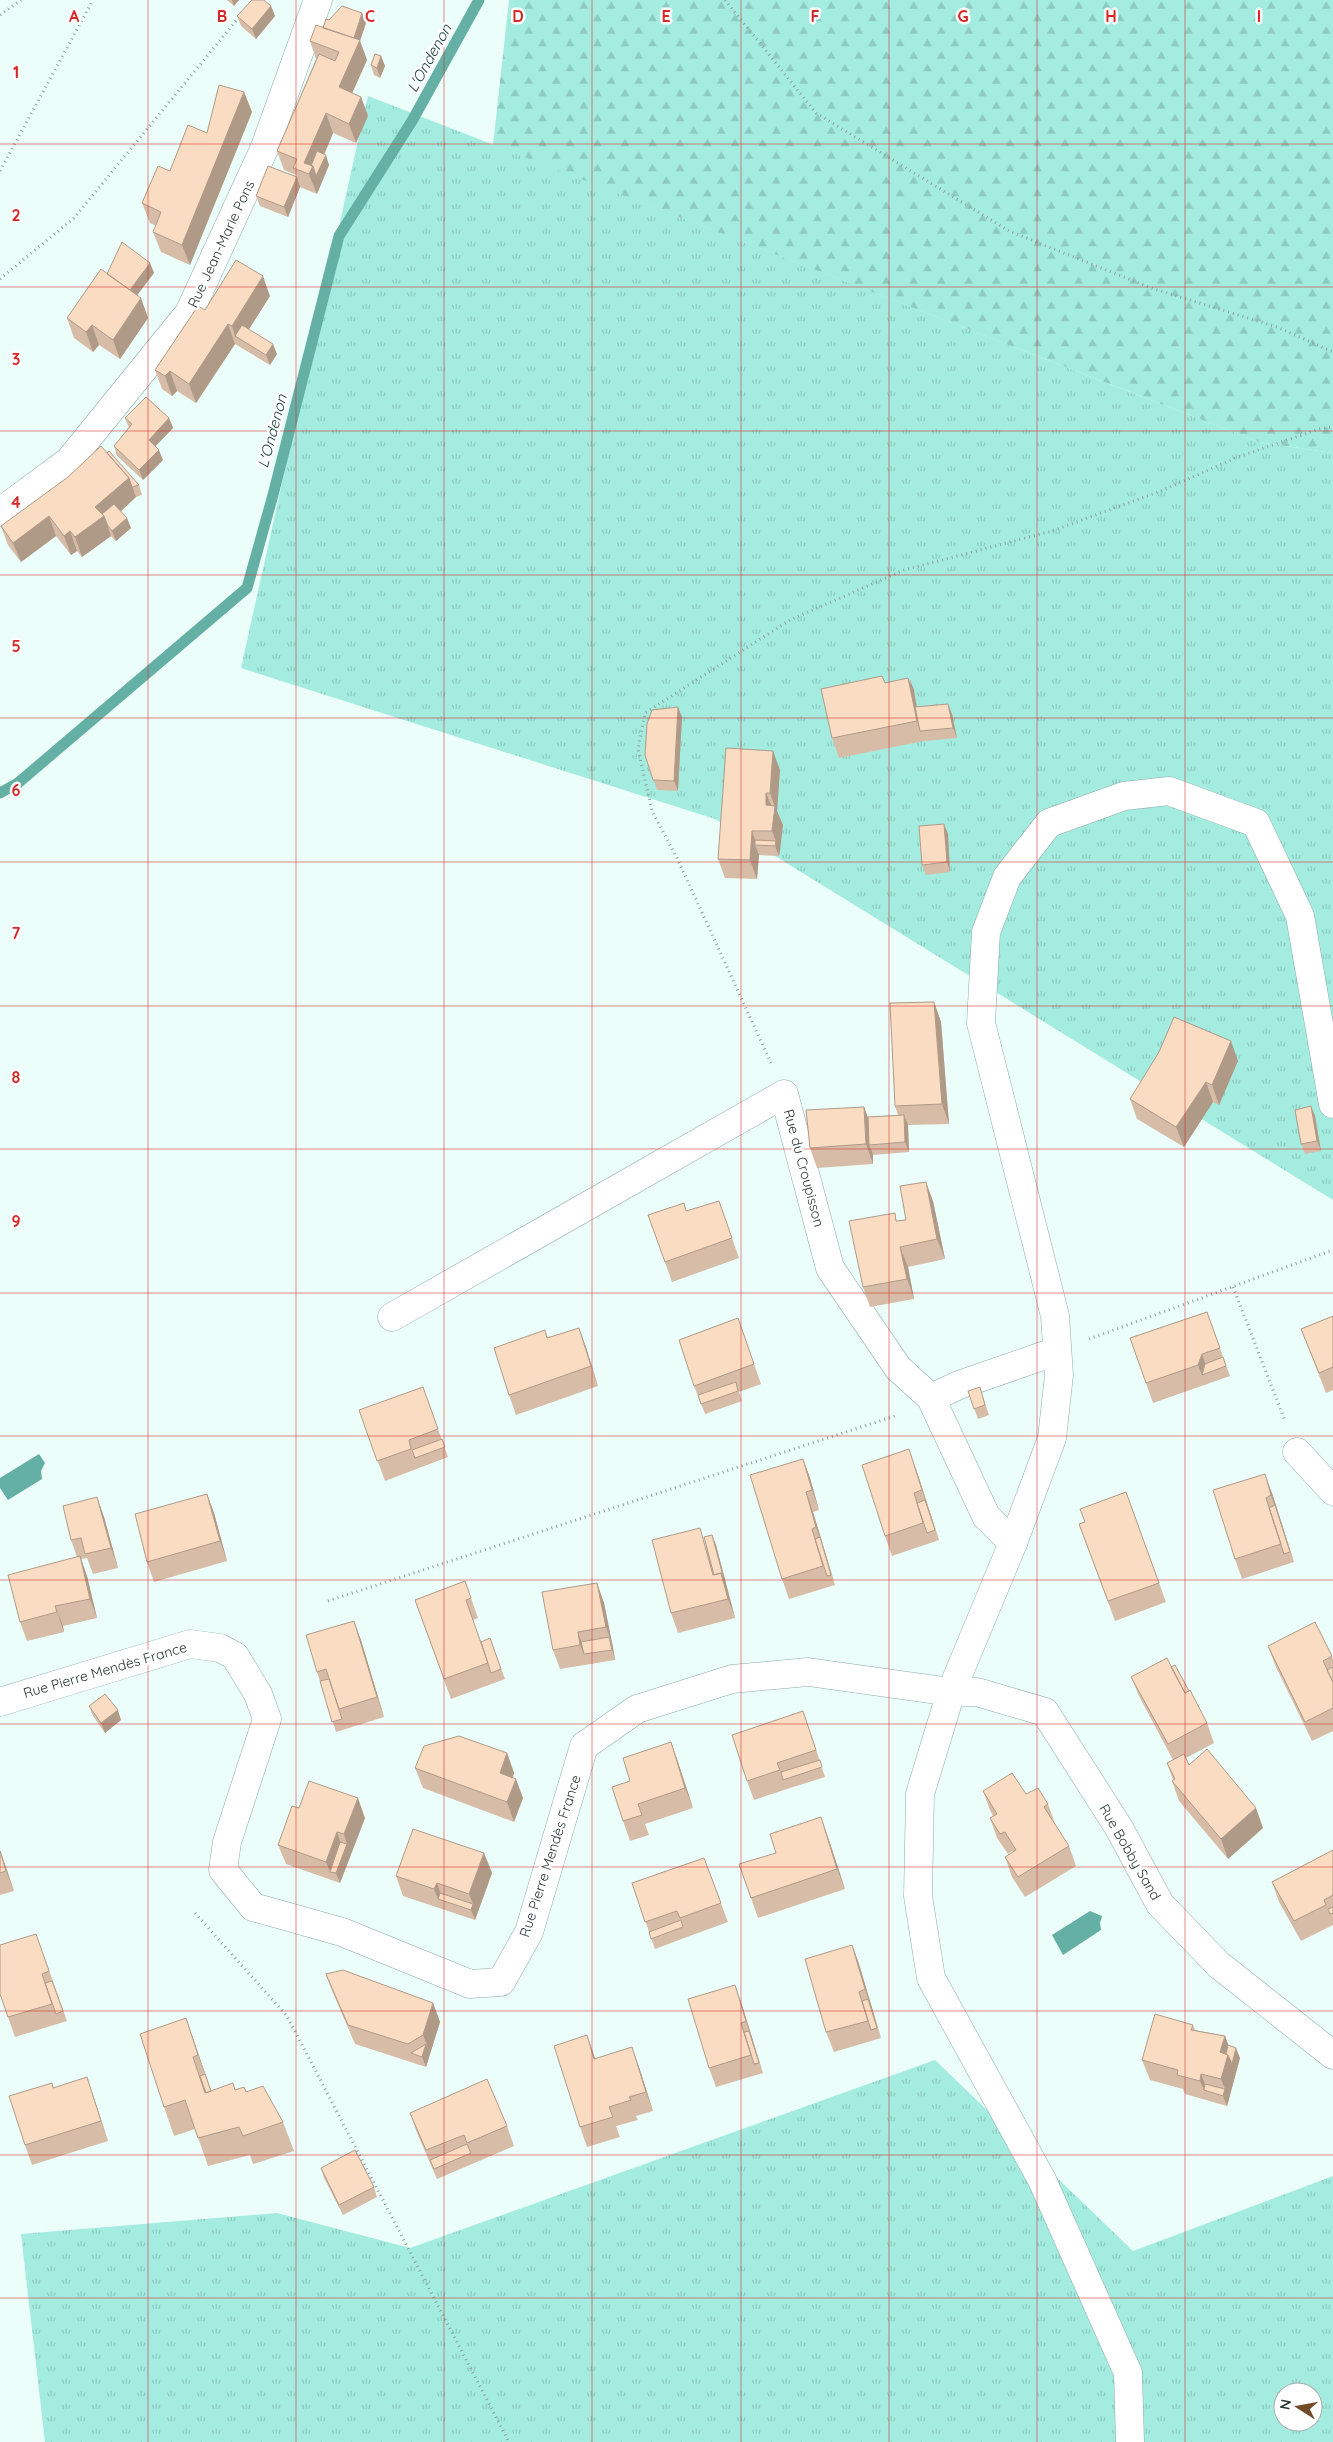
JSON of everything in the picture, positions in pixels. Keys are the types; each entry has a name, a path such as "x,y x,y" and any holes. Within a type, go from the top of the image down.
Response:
{"street":[{"name":"Rue Jean-Marie Pons","path":"0,512 69,461 189,312 265,147 318,0"},
{"path":"1130,2442 1128,2374 1042,2180 931,1978 918,1896 920,1794 951,1692 1013,1543 1052,1438 1059,1375 1055,1316 981,1023 986,932 1007,877 1049,823 1124,796 1168,791 1256,823 1300,916 1333,1104"},
{"name":"Rue du Croupisson","path":"392,1316 784,1094 830,1268 898,1368 931,1398 986,1516 1013,1543"},
{"path":"931,1398 959,1385 1057,1351"},
{"path":"1297,1452 1333,1491"},
{"name":"Rue Pierre Mendès France","path":"0,1702 190,1644 220,1648 235,1656 258,1694 267,1719 227,1842 223,1870 253,1907 342,1932 470,1984 500,1982 529,1932 584,1746 636,1709 732,1679 808,1672 951,1692"},
{"name":"Rue Bobby Sand","path":"951,1692 977,1692 1045,1712 1119,1828 1160,1904 1219,1966 1333,2055"}],"path":[{"path":"0,15 21,0"},
{"path":"0,171 93,0"},
{"path":"725,0 816,113 1009,231 1151,288 1277,327 1333,352"},
{"path":"0,279 74,218 240,15"},
{"path":"784,1094 677,858 652,811 638,749 645,713 790,620 904,570 1052,531 1161,491 1238,457 1319,429 1333,427"},
{"path":"1057,1351 1333,1250"},
{"path":"1233,1287 1297,1452"},
{"path":"328,1601 898,1414 931,1398"},
{"path":"195,1913 287,2016 509,2442"}],"green space":[{"path":"509,0 1333,0 1333,453 1259,442 493,145"},
{"path":"368,96 1259,442 1333,453 1333,1200 715,819 241,668"},
{"path":"935,2060 1133,2251 1333,2176 1333,2442 45,2442 21,2234 277,2213 410,2248"}],"shaded area":[{"path":"39,1454 45,1463 41,1471 42,1479 8,1500 0,1488 0,1478"},
{"path":"1090,1911 1102,1916 1101,1930 1063,1955 1052,1935"}],"building":[{"path":"252,0 264,0 271,6 252,29 237,16"},
{"path":"342,6 362,13 354,38 323,28 326,19 329,20"},
{"path":"316,25 360,40 339,87 361,97 349,124 326,113 304,163 313,166 309,174 293,168 297,159 277,151 319,54 335,61 339,52 310,41"},
{"path":"375,54 381,56 377,68 371,65"},
{"path":"219,85 244,92 182,245 153,232 161,212 142,203 158,166 170,171 188,125 207,133"},
{"path":"317,151 326,155 316,176 313,166 311,166"},
{"path":"268,166 297,177 284,207 256,196"},
{"path":"122,242 150,263 130,290 107,274"},
{"path":"236,260 263,276 232,326 228,324 189,384 170,371 165,376 155,370 198,306 205,310"},
{"path":"101,269 141,298 113,340 92,325 86,332 67,318"},
{"path":"242,325 273,344 266,355 235,336"},
{"path":"146,397 169,418 149,440 159,450 139,470 114,446 132,424 125,418"},
{"path":"101,446 129,478 95,507 104,516 75,537 70,531 64,536 49,516 13,543 1,526 68,477"},
{"path":"109,451 139,485 132,487 129,478 107,453"},
{"path":"114,504 127,518 112,531 102,514"},
{"path":"882,676 885,683 908,678 917,721 832,738 821,689"},
{"path":"948,704 953,728 920,731 915,707"},
{"path":"678,707 674,781 653,780 645,755 647,724 652,710"},
{"path":"726,748 773,751 770,793 766,793 766,805 775,806 772,831 752,831 750,860 718,859"},
{"path":"944,824 947,862 922,865 919,826"},
{"path":"755,840 776,841 775,846 755,845"},
{"path":"934,1002 942,1104 895,1106 890,1003"},
{"path":"1174,1017 1231,1041 1212,1085 1206,1082 1176,1127 1130,1099 1159,1052"},
{"path":"1311,1106 1317,1141 1301,1144 1295,1110"},
{"path":"864,1107 866,1144 810,1148 806,1110"},
{"path":"904,1115 905,1142 869,1145 868,1117"},
{"path":"926,1182 937,1239 900,1247 907,1279 863,1287 849,1221 895,1213 896,1221 906,1220 900,1186"},
{"path":"719,1201 732,1238 665,1262 648,1215 684,1203 686,1211"},
{"path":"1207,1312 1220,1348 1202,1354 1198,1365 1146,1383 1130,1338"},
{"path":"1333,1316 1333,1367 1319,1373 1301,1329"},
{"path":"738,1318 754,1364 694,1386 679,1340"},
{"path":"579,1328 591,1366 509,1395 494,1348 545,1330 547,1338"},
{"path":"1223,1357 1226,1366 1202,1375 1205,1364"},
{"path":"736,1382 738,1391 701,1404 698,1395"},
{"path":"423,1387 438,1429 409,1440 411,1449 377,1461 359,1410"},
{"path":"980,1387 985,1405 974,1409 968,1391"},
{"path":"442,1439 445,1447 415,1458 412,1450"},
{"path":"909,1449 922,1490 914,1493 923,1523 885,1536 862,1465"},
{"path":"803,1459 812,1490 806,1492 816,1527 812,1529 823,1566 782,1579 750,1475"},
{"path":"1265,1474 1271,1495 1266,1498 1281,1544 1235,1559 1213,1490"},
{"path":"1126,1492 1159,1583 1108,1601 1079,1524 1085,1522 1080,1509"},
{"path":"207,1494 220,1541 147,1562 135,1514"},
{"path":"97,1497 111,1548 85,1554 81,1538 71,1540 63,1506"},
{"path":"925,1500 935,1530 927,1533 917,1503"},
{"path":"1275,1505 1290,1552 1284,1554 1269,1508"},
{"path":"700,1528 713,1575 721,1573 728,1599 671,1613 652,1540"},
{"path":"712,1535 725,1583 721,1573 714,1575 704,1537"},
{"path":"820,1537 831,1575 827,1576 815,1539"},
{"path":"80,1556 90,1599 55,1606 57,1612 20,1622 8,1575"},
{"path":"465,1581 471,1598 466,1600 488,1663 444,1679 415,1600"},
{"path":"597,1583 606,1627 578,1632 580,1645 553,1650 542,1592"},
{"path":"354,1621 377,1697 339,1709 326,1669 317,1672 306,1635"},
{"path":"1315,1622 1332,1656 1323,1661 1333,1682 1333,1708 1305,1722 1268,1646"},
{"path":"609,1637 612,1650 584,1654 581,1642"},
{"path":"490,1638 501,1669 491,1673 481,1642"},
{"path":"1167,1658 1185,1693 1190,1690 1207,1723 1168,1744 1131,1677"},
{"path":"1175,1665 1189,1691 1185,1693 1171,1667"},
{"path":"1333,1667 1333,1682 1327,1670"},
{"path":"329,1679 342,1719 332,1722 320,1681"},
{"path":"105,1694 118,1710 101,1723 89,1706"},
{"path":"803,1711 816,1750 777,1763 780,1770 747,1781 732,1735"},
{"path":"459,1736 507,1753 500,1773 516,1779 507,1802 415,1768 424,1746"},
{"path":"671,1742 685,1788 638,1804 642,1815 623,1821 612,1787 630,1781 623,1758"},
{"path":"1207,1749 1256,1808 1221,1839 1172,1781 1175,1779 1167,1763 1184,1754 1189,1765"},
{"path":"820,1760 822,1767 783,1780 781,1772"},
{"path":"1012,1773 1026,1794 1038,1788 1048,1804 1044,1807 1069,1846 1018,1877 1005,1857 1016,1850 1005,1832 1000,1834 990,1818 997,1814 983,1791"},
{"path":"309,1781 358,1798 344,1834 337,1832 326,1862 278,1845 292,1806 299,1808"},
{"path":"821,1817 837,1869 751,1898 739,1864 776,1853 770,1834"},
{"path":"413,1829 484,1853 469,1894 437,1883 434,1889 396,1876"},
{"path":"340,1842 347,1844 336,1873 330,1872"},
{"path":"1333,1850 1333,1895 1324,1900 1326,1905 1294,1921 1272,1882"},
{"path":"0,1851 6,1871 0,1873"},
{"path":"704,1858 721,1903 680,1918 677,1911 645,1922 632,1883"},
{"path":"440,1893 473,1904 471,1910 438,1899"},
{"path":"1333,1907 1333,1913 1330,1914 1328,1909"},
{"path":"681,1920 683,1927 651,1939 649,1932"},
{"path":"36,1934 49,1971 42,1974 52,2004 8,2017 0,1994 0,1945"},
{"path":"852,1945 865,1989 859,1992 868,2021 826,2032 805,1959"},
{"path":"343,1970 433,2003 423,2035 408,2044 348,2025 326,1974"},
{"path":"52,1981 63,2011 56,2014 45,1983"},
{"path":"735,1985 746,2021 741,2023 751,2055 709,2068 688,1999"},
{"path":"868,1999 877,2028 871,2030 862,2001"},
{"path":"1155,2014 1193,2025 1191,2030 1225,2036 1220,2052 1228,2055 1221,2079 1201,2074 1200,2081 1177,2075 1178,2070 1142,2060"},
{"path":"186,2018 198,2055 193,2057 205,2093 233,2083 235,2090 244,2087 246,2092 263,2086 283,2122 243,2136 239,2127 198,2138 185,2100 164,2107 140,2034"},
{"path":"749,2031 759,2063 754,2064 744,2032"},
{"path":"587,2035 594,2059 632,2047 646,2092 629,2097 631,2100 609,2107 613,2117 580,2127 554,2046"},
{"path":"426,2044 422,2057 411,2053"},
{"path":"1228,2045 1236,2048 1232,2064 1226,2054"},
{"path":"205,2074 211,2091 206,2093 200,2076"},
{"path":"87,2077 101,2121 25,2145 9,2096 52,2083 53,2088"},
{"path":"487,2079 507,2126 467,2143 464,2135 426,2150 410,2113"},
{"path":"1205,2084 1225,2089 1223,2096 1204,2090"},
{"path":"467,2144 471,2153 434,2169 430,2160"},
{"path":"355,2150 374,2187 339,2205 321,2168"}],"waterway":[{"name":"L'Ondenon","path":"0,793 18,783 247,588 273,495 339,236 412,121 479,0"}]}
